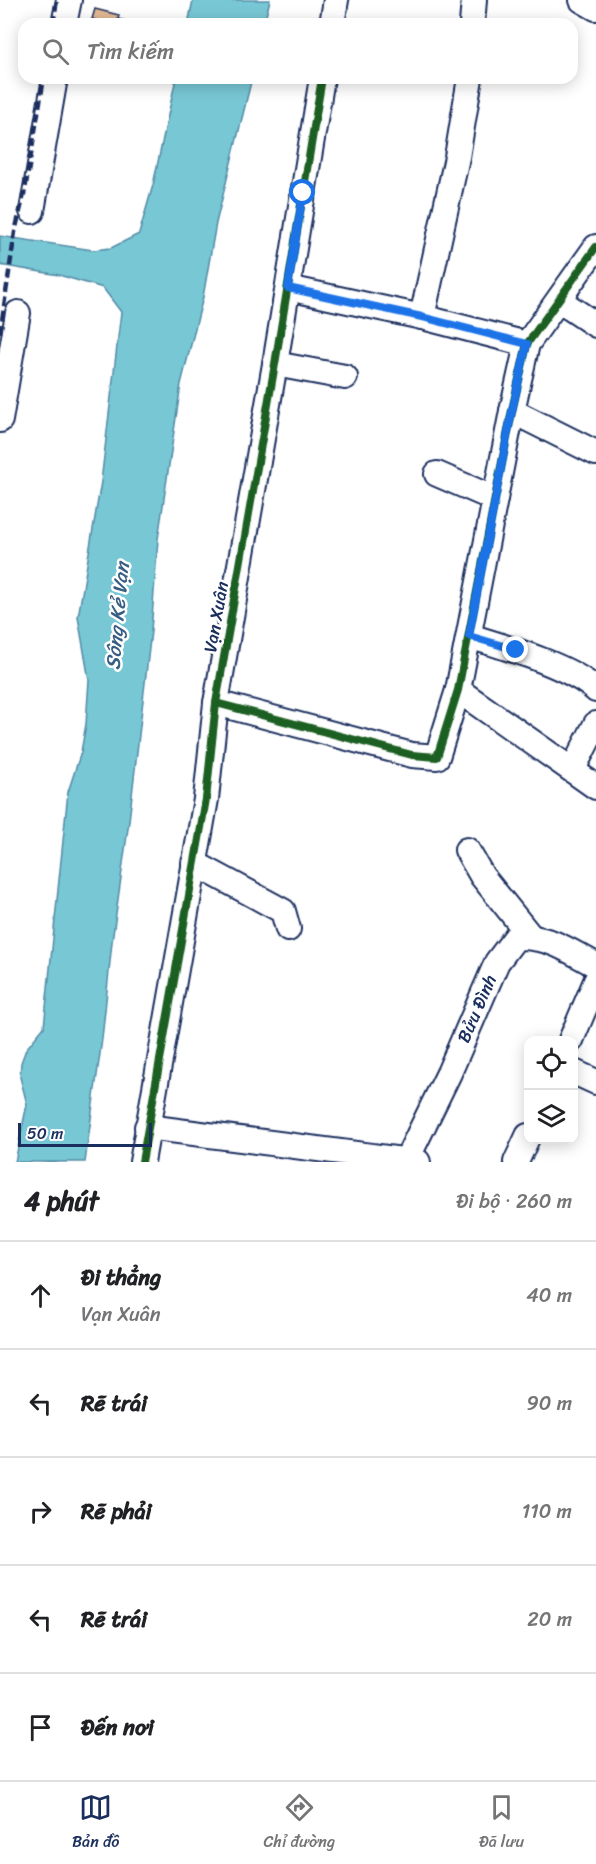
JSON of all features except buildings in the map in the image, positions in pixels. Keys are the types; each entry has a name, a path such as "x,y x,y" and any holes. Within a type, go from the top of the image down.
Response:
{"street":[{"path":"65,18 69,0"},
{"path":"333,18 336,0"},
{"path":"472,18 474,0"},
{"path":"582,0 596,8"},
{"path":"32,211 54,84"},
{"name":"Vạn Xuân","path":"142,1162 206,800 216,703 321,84"},
{"path":"422,317 457,157 469,84"},
{"path":"216,703 412,755 437,757 458,690 527,344 596,248"},
{"path":"288,288 422,317 527,344"},
{"path":"560,301 596,325"},
{"path":"0,420 18,313"},
{"path":"275,364 345,377"},
{"path":"512,411 596,453"},
{"path":"437,474 495,499"},
{"path":"469,636 516,650 584,681 596,690"},
{"path":"458,690 596,787"},
{"path":"573,769 596,724"},
{"path":"467,850 482,876 531,937 549,940 596,965"},
{"path":"194,863 283,911 288,929"},
{"name":"Bửu Đình","path":"412,1161 497,962 516,937 531,937"},
{"path":"573,1036 596,981"},
{"path":"578,1074 596,1082"},
{"path":"147,1127 412,1161"},
{"path":"516,1162 524,1144"}],"water":[{"path":"193,0 270,0 266,18 189,18"},
{"name":"Sông Kẻ Vạn","path":"175,84 251,84 216,223 203,297 181,384 158,539 151,631 129,821 85,1162 15,1162 27,1104 20,1077 21,1063 26,1049 44,1027 68,792 81,752 86,724 89,680 78,617 101,482 121,312 103,288 59,275 0,265 0,236 93,250 111,248 139,234 153,185"}],"railway":[{"path":"54,18 57,0"},
{"path":"0,333 15,232 25,190 43,84"}],"cycle path":[{"path":"142,1162 206,799 216,703 321,84"},
{"path":"216,703 412,755 437,757 458,690 527,344 596,247"}],"route":[{"path":"303,193 288,288 422,317 527,344 469,636 516,650"}]}
